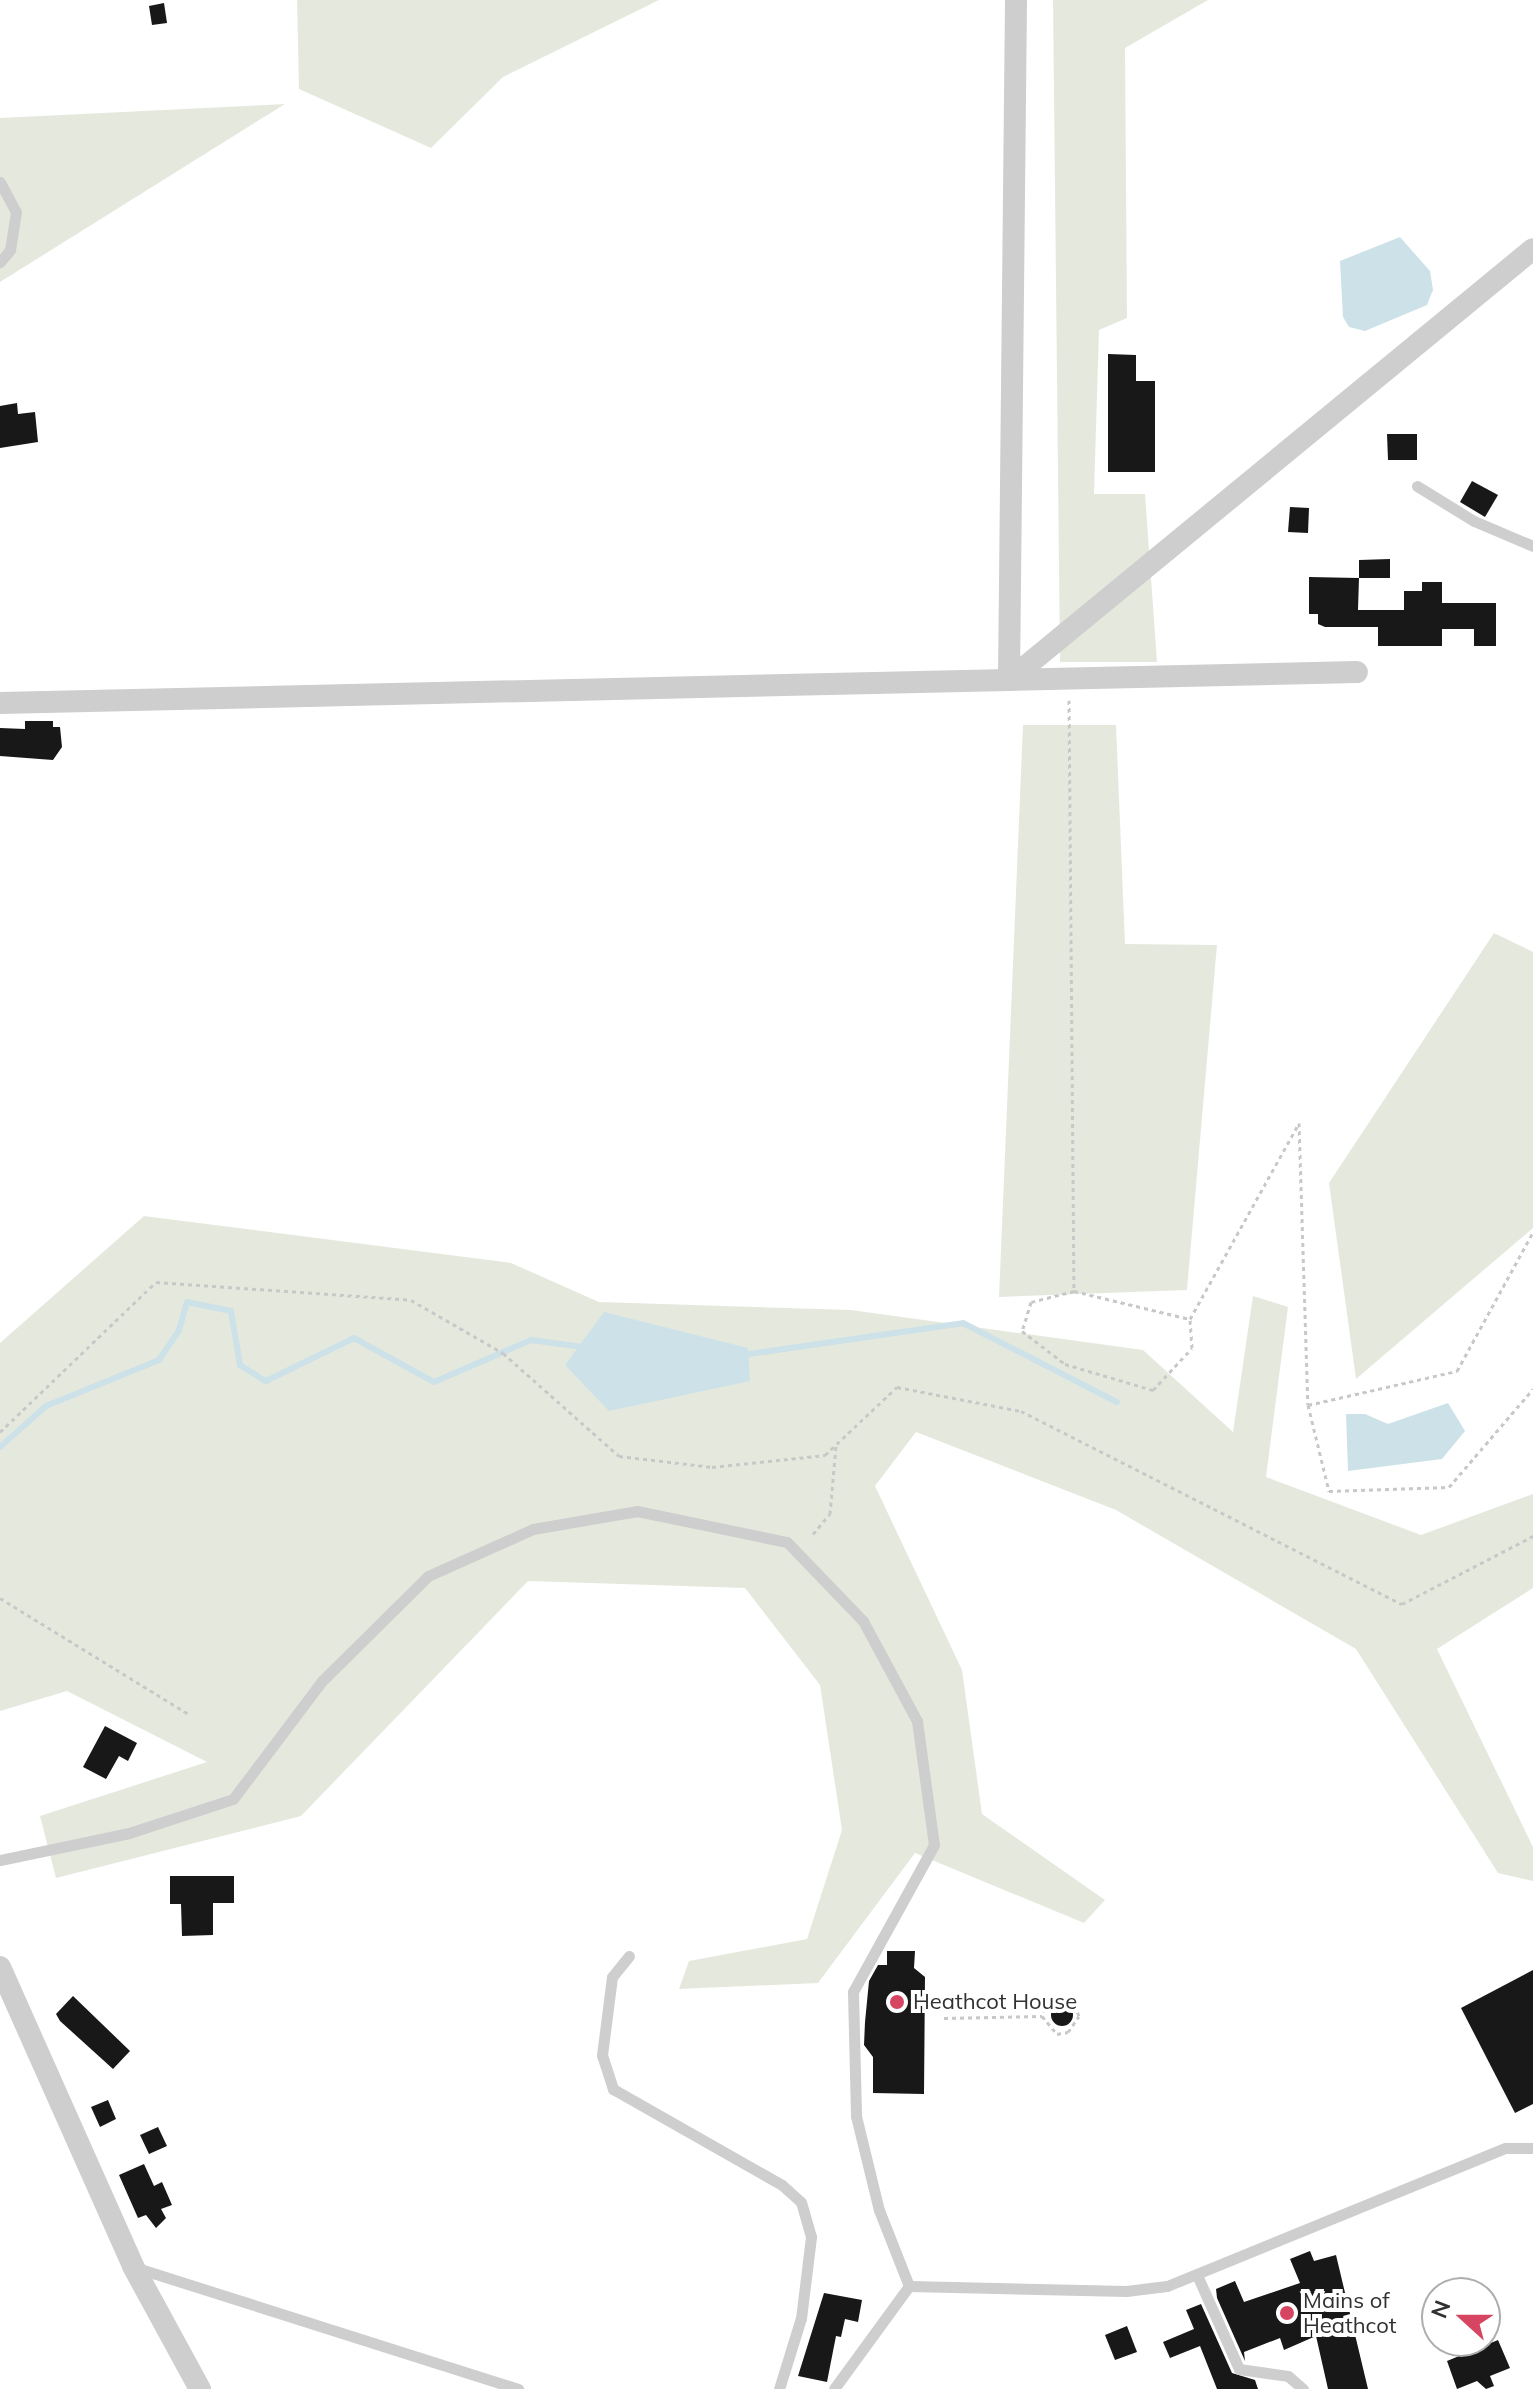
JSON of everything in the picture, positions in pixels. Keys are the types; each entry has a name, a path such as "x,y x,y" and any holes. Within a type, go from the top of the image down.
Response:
{"street":[{"path":"1009,680 1016,0"},
{"path":"1009,680 1533,249"},
{"path":"0,703 1357,672"},
{"path":"0,1967 134,2268 200,2389"}],"lane":[{"path":"0,182 16,212 10,250 0,262"},
{"path":"1417,486 1474,521 1533,546"},
{"path":"0,1860 129,1833 233,1799 322,1681 428,1576 533,1529 637,1511 787,1542 863,1621 917,1721 934,1845 853,1992 856,2116 879,2210 909,2286"},
{"path":"629,1956 612,1977 602,2055 613,2089 782,2185 801,2202 811,2237 801,2318 779,2389"},
{"path":"909,2286 1126,2291 1197,2275 1506,2148 1533,2148"},
{"path":"134,2268 518,2389"},
{"path":"1197,2275 1239,2369 1288,2376 1303,2389"},
{"path":"834,2389 909,2286"}],"path":[{"path":"1069,680 1074,1291"},
{"path":"1190,1319 1074,1291 1031,1302 1022,1331 1065,1364 1153,1390 1192,1348 1190,1319 1299,1123 1308,1405 1329,1491 1449,1487 1533,1389"},
{"path":"1308,1405 1457,1371 1533,1232"},
{"path":"1,1434 156,1282 411,1300 503,1353 619,1456 712,1467 825,1455 897,1387 1021,1411 1402,1604 1533,1536"},
{"path":"813,1534 830,1514 836,1445"},
{"path":"0,1598 187,1713"},
{"path":"1065,1997 1077,2007 1079,2016 1068,2032 1057,2034 1046,2027 1042,2016 1048,2001 1065,1997"},
{"path":"944,2018 1042,2016"}],"shaded area":[{"path":"297,0 659,0 503,77 431,148 299,89"},
{"path":"1053,0 1208,0 1125,48 1127,318 1099,330 1094,494 1145,494 1157,662 1060,662"},
{"path":"285,104 0,282 0,118"},
{"path":"1023,725 1116,725 1125,944 1217,945 1187,1290 999,1297"},
{"path":"1494,933 1533,952 1533,1228 1356,1379 1329,1183"},
{"path":"144,1216 511,1263 599,1302 851,1310 1143,1350 1233,1432 1253,1296 1288,1307 1266,1477 1421,1535 1533,1494 1533,1588 1437,1649 1533,1847 1533,1881 1498,1873 1356,1649 1116,1510 916,1432 875,1486 962,1670 982,1814 1105,1900 1084,1923 915,1853 818,1983 679,1989 689,1961 807,1939 842,1830 820,1685 745,1588 528,1581 301,1816 56,1878 40,1816 207,1762 67,1691 0,1711 0,1343"}],"water":[{"path":"1400,237 1430,271 1433,290 1427,305 1365,331 1349,327 1343,317 1340,261"},
{"path":"604,1312 748,1348 750,1381 609,1411 565,1365"},
{"path":"1448,1403 1465,1431 1442,1459 1348,1471 1346,1414 1365,1414 1388,1424"}],"building":[{"path":"164,3 167,23 152,25 149,6"},
{"path":"1108,354 1136,355 1136,381 1155,381 1155,472 1108,472"},
{"path":"17,403 18,414 35,412 38,442 0,448 0,406"},
{"path":"1387,434 1417,434 1417,460 1388,460"},
{"path":"1472,481 1498,495 1485,517 1460,502"},
{"path":"1290,507 1309,508 1308,533 1288,532"},
{"path":"1390,559 1390,578 1359,578 1359,560"},
{"path":"1309,577 1359,578 1358,610 1404,610 1404,591 1422,591 1422,582 1442,582 1442,603 1496,603 1496,646 1474,646 1474,629 1442,629 1442,646 1378,646 1378,627 1325,627 1318,624 1318,614 1309,614"},
{"path":"25,721 53,721 53,727 60,727 62,747 53,760 0,756 0,728 25,729"},
{"path":"105,1726 137,1743 128,1761 119,1756 106,1779 83,1767"},
{"path":"170,1876 234,1876 234,1903 213,1903 213,1935 182,1936 181,1904 170,1904"},
{"name":"Heathcot House","path":"887,1951 915,1951 914,1968 925,1977 924,2094 873,2093 873,2057 864,2045 869,1981 878,1965 887,1965"},
{"path":"1533,1970 1533,2104 1515,2113 1461,2008"},
{"path":"73,1996 130,2051 113,2069 56,2014"},
{"path":"1062,2004 1070,2007 1073,2015 1070,2023 1062,2026 1054,2023 1051,2015 1054,2007"},
{"path":"108,2100 116,2119 100,2127 91,2107"},
{"path":"158,2127 167,2146 149,2154 140,2135"},
{"path":"144,2164 154,2186 162,2182 172,2205 161,2209 166,2218 156,2228 146,2215 138,2218 119,2175"},
{"name":"Mains of Heathcot","path":"1310,2251 1314,2261 1336,2255 1368,2389 1328,2389 1316,2336 1284,2350 1280,2338 1244,2352 1245,2361 1217,2298 1216,2289 1235,2281 1244,2302 1300,2283 1290,2259"},
{"path":"824,2293 862,2300 858,2322 845,2319 841,2337 836,2336 827,2382 798,2376"},
{"path":"1201,2304 1232,2373 1255,2380 1258,2389 1217,2389 1200,2346 1170,2358 1163,2342 1194,2329 1186,2310"},
{"path":"1127,2326 1137,2352 1115,2360 1105,2335"},
{"path":"1501,2347 1510,2368 1490,2376 1494,2386 1486,2389 1477,2381 1457,2389 1447,2361 1457,2357 1501,2357"}],"waterway":[{"path":"0,1447 46,1406 159,1360 179,1330 187,1302 231,1311 240,1365 266,1381 354,1338 434,1382 531,1340 583,1347"},
{"path":"742,1355 963,1323 1117,1402"}],"place":[{"name":"Heathcot House","path":"897,2002"},
{"name":"Mains of Heathcot","path":"1287,2313"}]}
